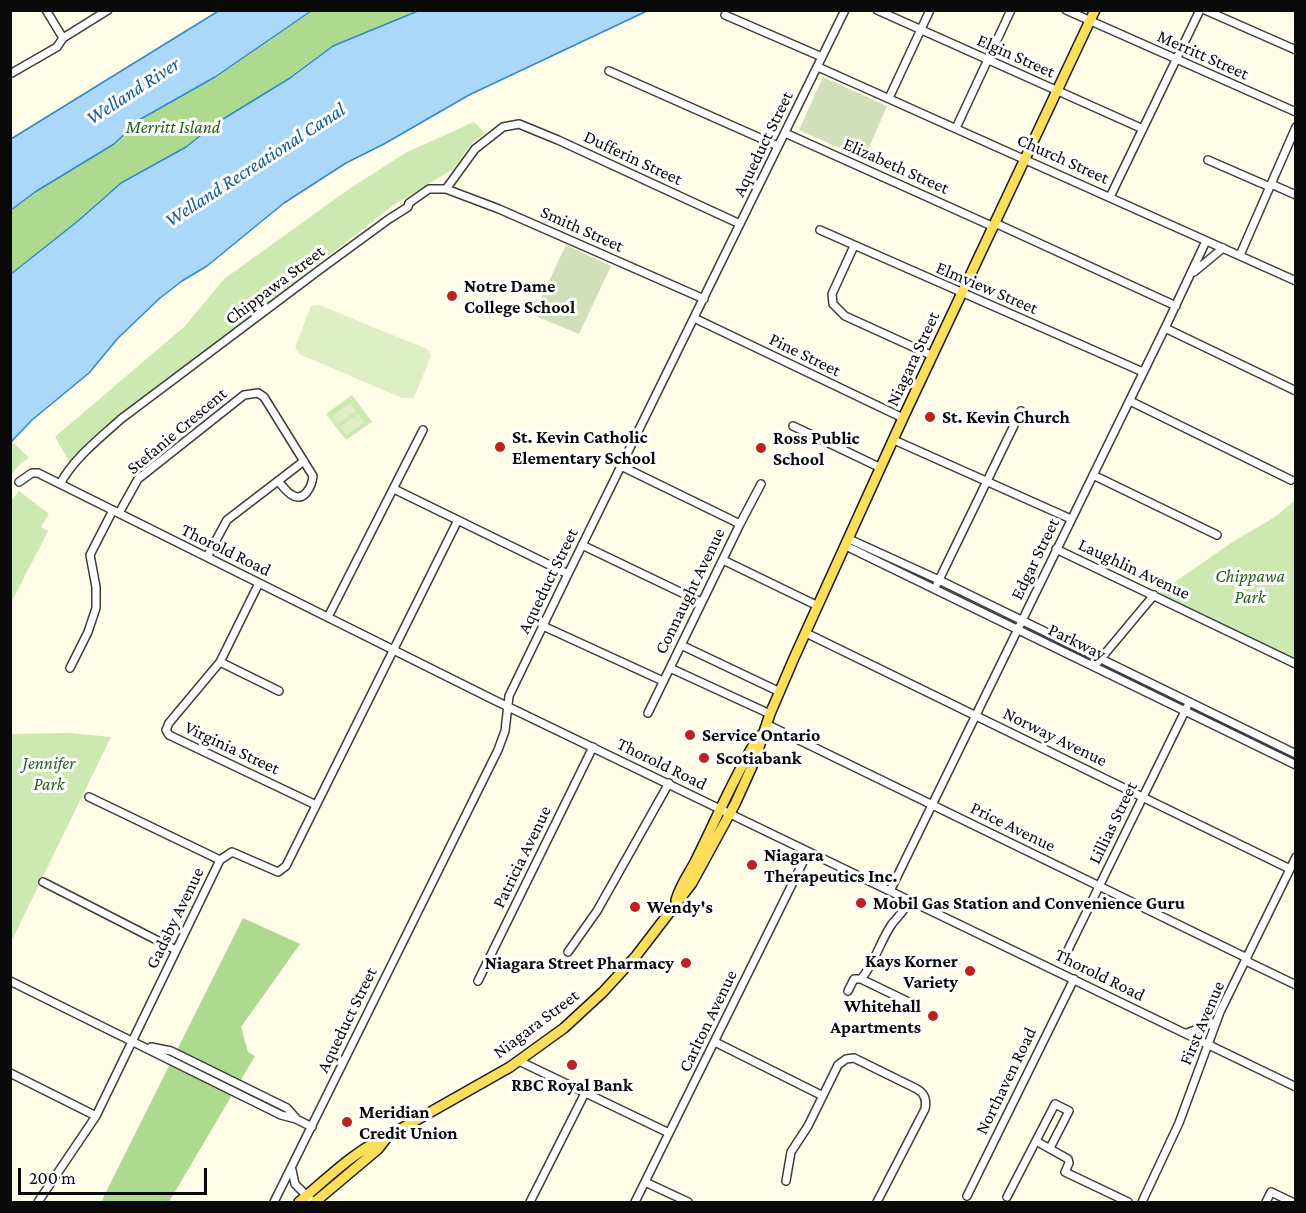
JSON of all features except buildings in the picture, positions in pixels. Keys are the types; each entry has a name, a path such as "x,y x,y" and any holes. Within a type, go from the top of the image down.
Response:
{"main road":[{"name":"Niagara Street","path":"308,1201 361,1150 519,1061 564,1028 603,992 636,956 674,907 679,888 725,811 746,757 768,719 903,418 1095,10"}],"street":[{"path":"46,10 63,38"},
{"path":"10,74 57,46 63,38 108,10"},
{"name":"Aqueduct Street","path":"274,1203 498,750 505,731 509,696 845,10"},
{"name":"Elgin Street","path":"877,10 1143,129"},
{"path":"889,99 930,10"},
{"path":"956,128 1011,10"},
{"name":"Merritt Street","path":"1066,10 1296,112"},
{"path":"1110,197 1176,60 1203,10 1296,50"},
{"path":"725,15 822,57"},
{"name":"Church Street","path":"818,67 1296,280"},
{"path":"609,71 778,146"},
{"name":"Dufferin Street","path":"446,189 475,149 503,127 511,124 523,125 740,224"},
{"path":"1240,255 1296,127"},
{"name":"Elizabeth Street","path":"785,133 1176,306"},
{"path":"1208,160 1296,195"},
{"name":"Chippawa Street","path":"60,484 67,471 94,443 152,395 408,207 409,203 429,189 446,189"},
{"name":"Smith Street","path":"446,189 499,209 704,299"},
{"name":"Elmview Street","path":"820,230 1143,372"},
{"name":"Edgar Street","path":"890,891 1191,276 1206,241"},
{"path":"854,246 833,289 831,300 834,306 845,316 933,356"},
{"path":"1191,276 1223,248"},
{"name":"Pine Street","path":"694,318 903,418"},
{"path":"1165,328 1296,391"},
{"name":"Stefanie Crescent","path":"116,512 138,478 244,395 258,393 264,397 313,476 307,492 302,497 293,496 278,481"},
{"path":"1130,401 1291,480"},
{"path":"934,589 1021,411"},
{"path":"793,426 881,468"},
{"path":"328,617 423,429"},
{"path":"894,440 1071,519"},
{"path":"207,557 227,520 304,460"},
{"path":"621,466 740,524"},
{"name":"Thorold Road","path":"19,482 36,472 508,706 1296,1087"},
{"path":"1093,475 1217,535"},
{"name":"Connaught Avenue","path":"648,713 761,484"},
{"path":"394,489 568,574"},
{"path":"70,668 91,626 96,608 96,587 90,555 116,512"},
{"name":"Gadsby Avenue","path":"38,1203 96,1116 220,860 232,852 278,872 286,866 458,520"},
{"name":"Parkway","path":"848,543 939,580 1296,754"},
{"name":"Parkway","path":"848,543 934,589 1296,765"},
{"path":"582,545 701,602"},
{"name":"Laughlin Avenue","path":"1056,549 1296,663"},
{"path":"723,560 818,606"},
{"name":"Virginia Street","path":"260,583 220,662 169,723 166,730 169,735 316,804"},
{"path":"1095,668 1100,658 1154,596"},
{"path":"543,626 663,681"},
{"name":"Norway Avenue","path":"806,633 1290,869"},
{"path":"681,645 780,692"},
{"path":"220,662 279,691"},
{"name":"Price Avenue","path":"670,668 932,805 1296,985"},
{"name":"Lillias Street","path":"1064,958 1189,702"},
{"path":"1255,745 1259,736"},
{"name":"Patricia Avenue","path":"478,981 592,747"},
{"path":"568,952 597,910 669,783"},
{"path":"89,796 220,860"},
{"name":"Carlton Avenue","path":"635,1203 808,852"},
{"name":"First Avenue","path":"1142,1203 1179,1123 1216,1022 1296,857"},
{"path":"43,882 176,950"},
{"path":"861,979 869,970 892,924 903,913 909,900"},
{"path":"848,991 854,979 861,979 917,1006"},
{"name":"Northaven Road","path":"967,1196 1074,979"},
{"path":"10,981 281,1115 312,1126"},
{"path":"1187,1033 1216,1022"},
{"path":"715,1042 823,1096"},
{"path":"786,1181 791,1152 808,1126 841,1061 851,1058 917,1089 924,1096 925,1108 877,1203"},
{"path":"519,1061 669,1133"},
{"path":"10,1073 96,1116"},
{"path":"530,1203 585,1093"},
{"path":"1007,1197 1055,1104 1069,1111 1050,1148"},
{"path":"1036,1141 1068,1159 1069,1163 1065,1172 1128,1203"},
{"path":"292,1168 294,1182 308,1201"},
{"path":"645,1182 688,1203"},
{"path":"1266,1203 1271,1192 1292,1203"}],"green space":[{"name":"Merritt Island","path":"311,11 418,11 333,46 290,78 215,124 186,147 121,183 78,221 11,274 11,210 35,192 114,144 139,120 215,77"},
{"path":"823,77 887,106 864,159 799,130"},
{"path":"474,122 485,133 471,144 453,169 394,205 69,461 55,437 185,326 224,279 349,189 407,152"},
{"path":"566,245 611,266 579,334 533,315"},
{"path":"319,305 427,349 431,356 414,398 402,398 299,354 295,347 311,306"},
{"path":"352,395 372,422 346,440 326,414"},
{"path":"350,403 356,411 338,424 332,416"},
{"path":"358,414 364,422 346,435 340,427"},
{"path":"12,441 29,458 21,463 11,475"},
{"path":"19,491 49,514 41,527 48,531 11,603 11,501"},
{"name":"Chippawa Park","path":"1295,500 1295,659 1159,593 1234,541 1275,517"},
{"name":"Jennifer Park","path":"70,733 111,737 11,942 11,734"},
{"path":"243,918 300,944 241,1027 248,1052 255,1056 169,1202 101,1202"}],"water":[{"name":"Welland River","path":"220,10 311,11 215,77 139,120 114,144 35,192 11,210 11,139"},
{"name":"Welland Recreational Canal","path":"418,11 647,11 469,95 346,163 284,203 207,266 160,298 118,338 89,373 32,420 11,442 11,274 78,221 121,183 186,147 215,124 290,78 333,46"}],"place":[{"name":"Notre Dame College School","path":"452,296"},
{"name":"St. Kevin Church","path":"930,417"},
{"name":"St. Kevin Catholic Elementary School","path":"500,447"},
{"name":"Ross Public School","path":"761,448"},
{"name":"Service Ontario","path":"690,735"},
{"name":"Scotiabank","path":"704,758"},
{"name":"Niagara Therapeutics Inc.","path":"752,865"},
{"name":"Mobil Gas Station and Convenience Guru","path":"861,903"},
{"name":"Wendy's","path":"635,907"},
{"name":"Niagara Street Pharmacy","path":"686,963"},
{"name":"Kays Korner Variety","path":"970,971"},
{"name":"Whitehall Apartments","path":"933,1016"},
{"name":"RBC Royal Bank","path":"572,1065"},
{"name":"Meridian Credit Union","path":"347,1122"}]}
